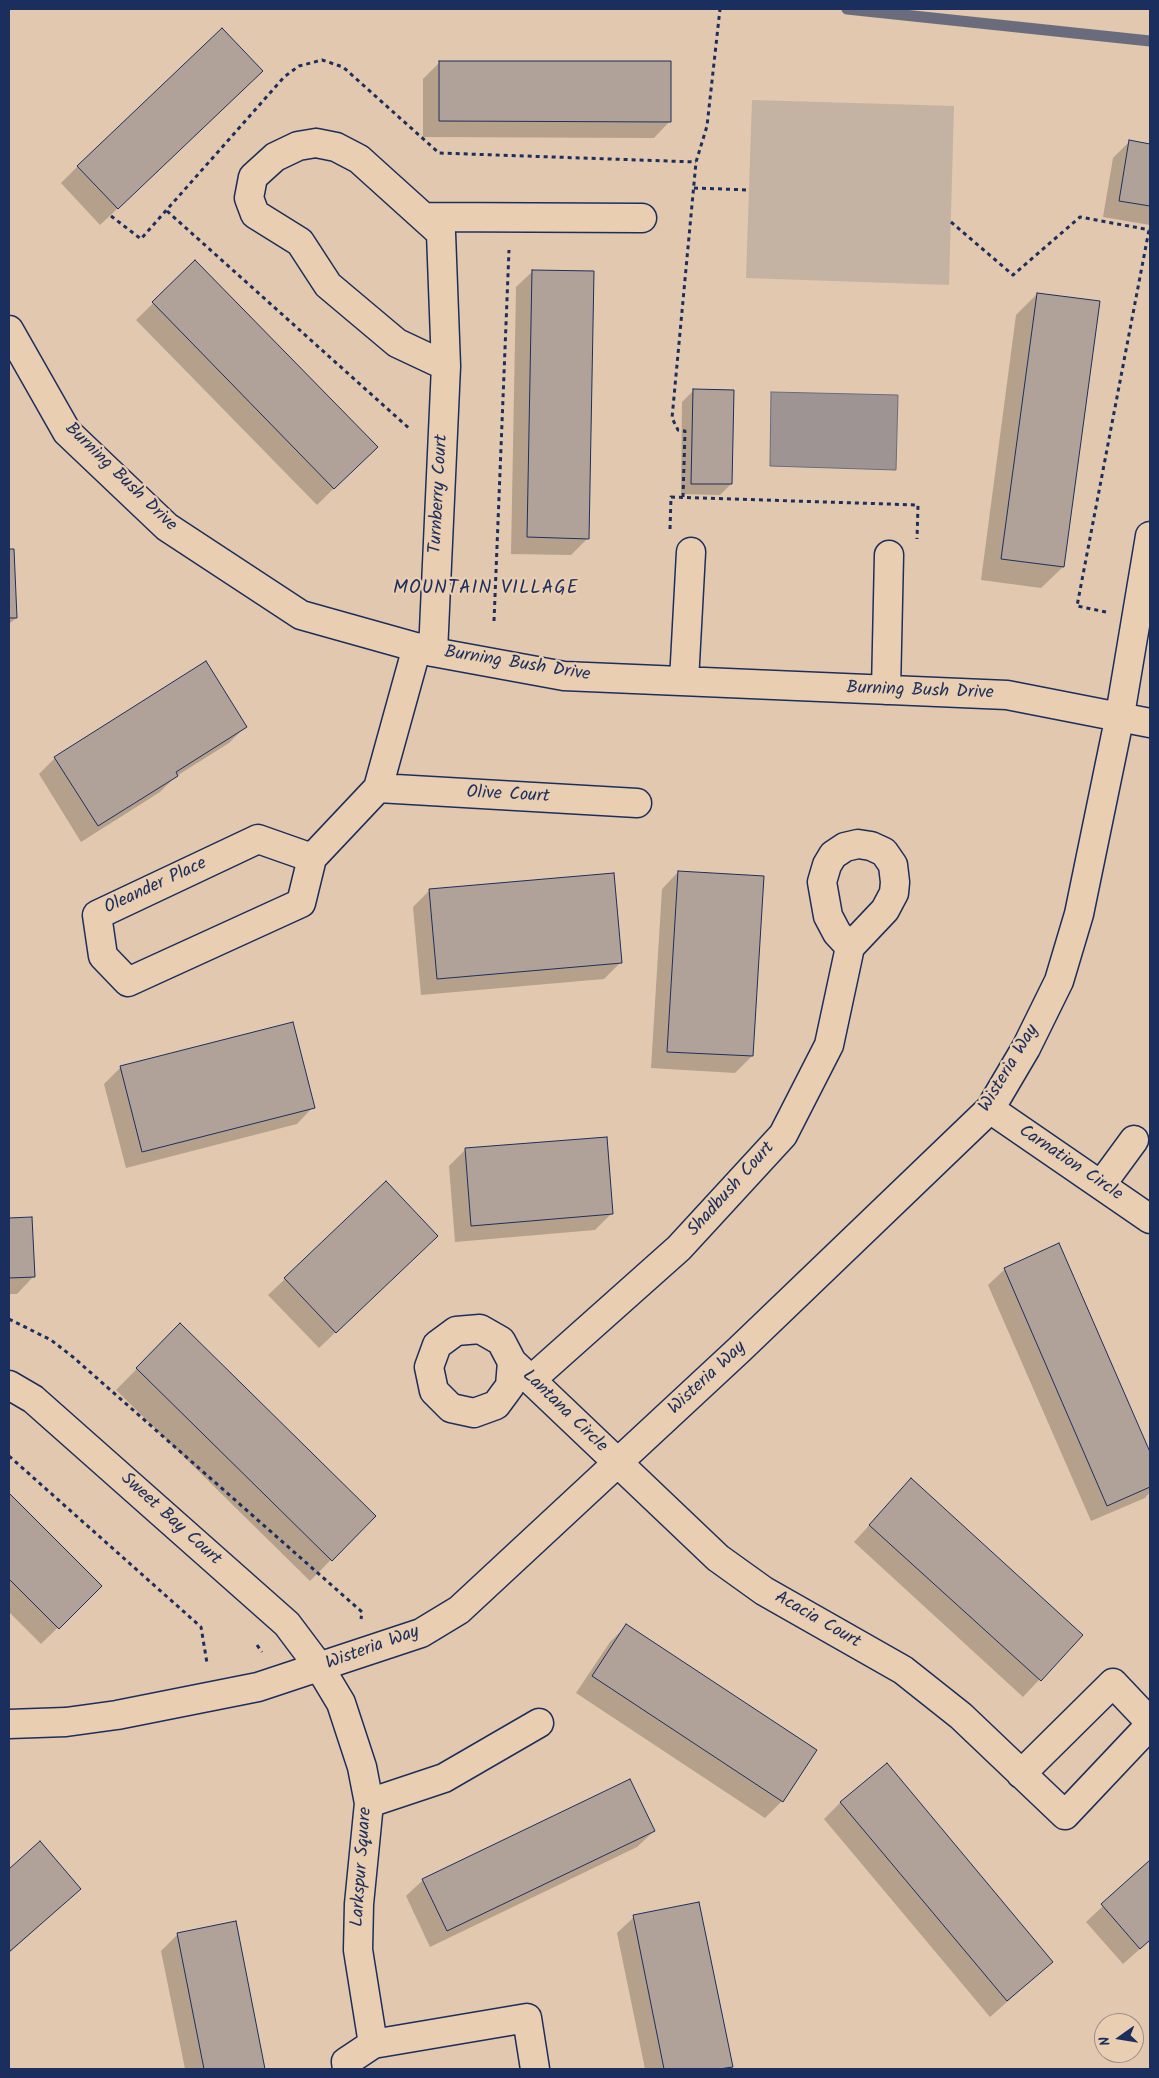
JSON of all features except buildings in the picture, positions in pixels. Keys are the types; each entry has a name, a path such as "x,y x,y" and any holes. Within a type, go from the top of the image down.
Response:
{"street":[{"name":"Turnberry Court","path":"425,650 446,366 441,233 359,159 336,147 316,143 298,146 275,156 253,177 249,198 255,214 300,242 328,285 396,343 446,366"},
{"path":"424,217 642,218"},
{"name":"Burning Bush Drive","path":"9,330 67,432 167,527 301,615 425,650 564,676 1008,696 1120,715 1150,723"},
{"name":"Wisteria Way","path":"9,1724 66,1722 117,1715 258,1687 421,1634 459,1610 740,1349 990,1109 1026,1048 1059,981 1079,914 1120,715 1150,536"},
{"path":"684,681 691,552"},
{"path":"886,690 889,555"},
{"name":"Oleander Place","path":"312,858 258,839 249,843 97,915 104,956 128,982 301,903 312,858 378,788 425,650"},
{"name":"Olive Court","path":"378,788 637,804"},
{"name":"Shadbush Court","path":"522,1371 679,1248 783,1135 829,1045 850,947"},
{"name":"Carnation Circle","path":"990,1109 1150,1219"},
{"path":"1101,1185 1134,1140"},
{"name":"Lantana Circle","path":"522,1371 617,1463"},
{"name":"Sweet Bay Court","path":"9,1385 33,1399 287,1624 320,1668"},
{"name":"Acacia Court","path":"617,1463 718,1558 764,1591 903,1670 961,1716 1021,1774 1065,1814 1150,1723 1113,1682 1021,1774"},
{"name":"Larkspur Square","path":"320,1668 341,1703 362,1767 369,1803 359,1904 358,1950 373,2044"},
{"path":"369,1803 444,1778 539,1723"},
{"path":"347,2069 346,2062 373,2044 527,2018 535,2069"}],"path":[{"path":"683,497 685,431 678,430 672,418 696,162 707,126 711,76 720,9"},
{"path":"694,188 749,190"},
{"path":"167,210 412,431"},
{"path":"494,621 510,217"},
{"path":"951,222 1013,275 1080,217 1150,230 1076,606 1109,613 1107,620"},
{"path":"670,536 671,497 683,497 918,505 917,543"},
{"path":"9,1319 51,1340 73,1356 362,1612 360,1628"},
{"path":"9,1456 201,1627 207,1663"}],"shaded area":[{"path":"752,100 954,106 949,285 746,278"},
{"path":"771,392 898,395 896,470 770,466"}],"waterway":[{"path":"847,9 1150,41"}],"district":[{"name":"MOUNTAIN VILLAGE","path":"486,590"}]}
